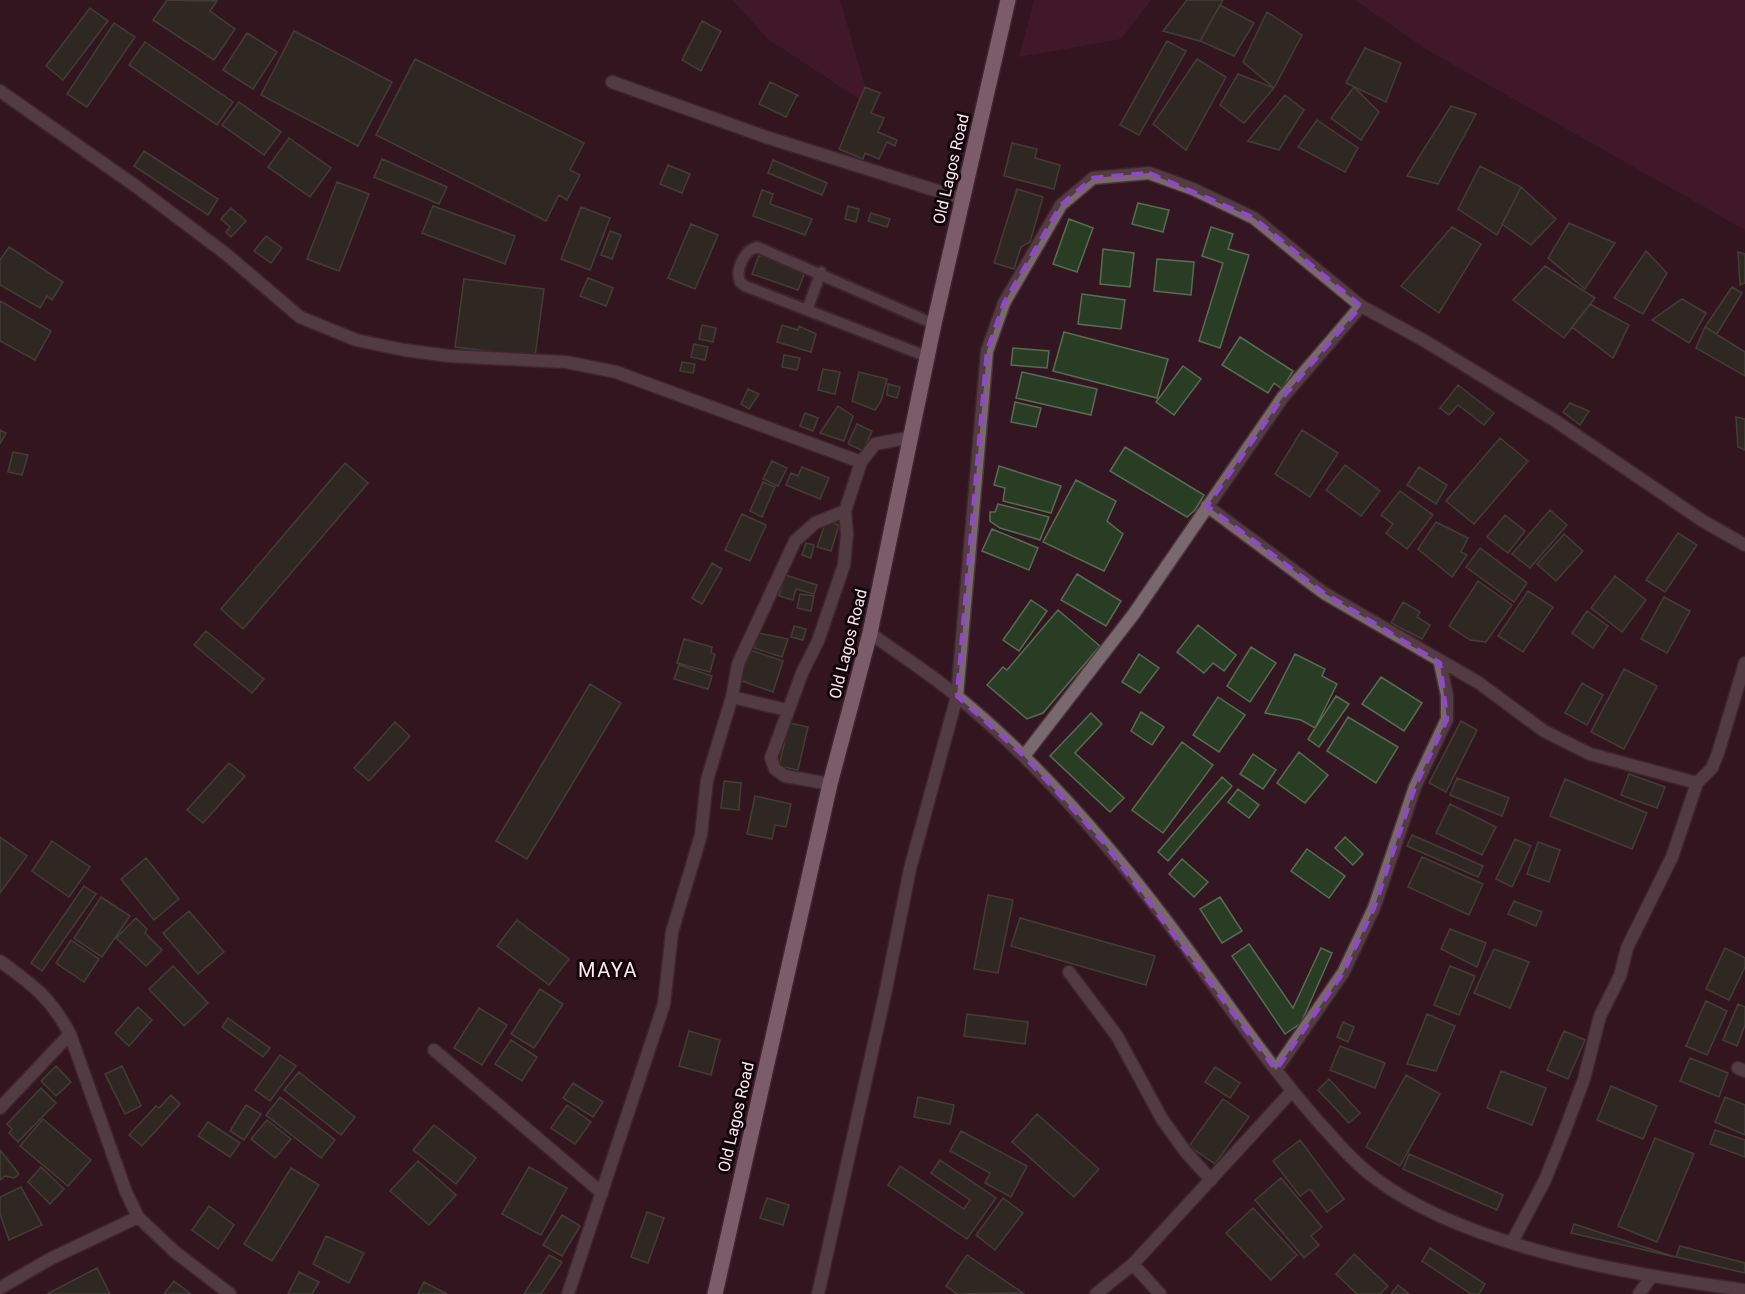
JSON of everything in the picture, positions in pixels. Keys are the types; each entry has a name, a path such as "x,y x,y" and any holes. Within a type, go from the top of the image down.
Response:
{"main road":[{"name":"Old Lagos Road","path":"715,1294 830,784 870,633 934,324 1008,0"}],"street":[{"path":"612,82 766,137 963,199"},
{"path":"0,91 137,187 226,254 300,317 356,339 405,350 449,356 566,362 616,372 861,462"},
{"path":"818,1294 885,994 910,869 957,696 987,351 1004,303 1061,206 1093,178 1149,173 1193,189 1254,218 1361,306 1425,341 1554,420 1703,521 1745,545"},
{"path":"1024,756 1133,615 1283,397 1361,306"},
{"path":"830,784 785,776 775,769 771,758 787,710 818,641 844,565 848,534 845,511 861,462 875,444 912,437"},
{"path":"1207,506 1324,593 1440,663 1479,683 1544,731 1590,754 1697,783"},
{"path":"568,1294 664,1004 672,932 701,835 707,780 715,747 732,697 738,664 795,541 815,523 845,511"},
{"path":"870,633 957,696 1024,756 1104,843 1167,921 1292,1092 1344,1151 1377,1180 1432,1213 1512,1242 1651,1277 1745,1290"},
{"path":"1276,1070 1343,973 1374,908 1415,787 1447,719 1447,694 1440,663"},
{"path":"1512,1242 1545,1180 1565,1130 1584,1079 1600,1017 1620,976 1627,948 1672,857 1697,783 1712,768 1745,663"},
{"path":"732,697 787,710"},
{"path":"0,961 46,996 70,1034 126,1192 138,1217 175,1252 230,1294"},
{"path":"1069,972 1117,1036 1162,1119 1185,1151 1211,1180"},
{"path":"0,1108 70,1034"},
{"path":"434,1050 602,1193"},
{"path":"1096,1294 1133,1264 1292,1092"},
{"path":"0,1288 50,1259 138,1217"},
{"path":"1133,1264 1160,1294"},
{"path":"1639,1294 1651,1277"}],"lane":[{"path":"928,357 745,286 740,282 738,272 745,255 758,247 821,272 934,324"},
{"path":"807,310 821,272"}],"highlighted area":[{"path":"1149,173 1254,218 1361,306 1283,397 1207,506 1324,593 1440,663 1447,719 1415,787 1374,908 1343,973 1276,1070 1104,843 1024,756 957,696 987,351 1004,303 1061,205 1093,178"}],"shaded area":[{"path":"732,0 840,0 871,107 768,39"},
{"path":"1034,0 1151,0 1121,39 1019,57"},
{"path":"1355,0 1745,0 1745,230 1429,51"}],"building":[{"path":"167,0 217,1 210,11 235,29 214,60 153,20"},
{"path":"1187,0 1223,0 1200,41 1163,31"},
{"path":"1220,5 1254,23 1234,56 1200,41"},
{"path":"90,8 108,21 63,80 46,66"},
{"path":"1267,12 1302,35 1274,88 1243,62"},
{"path":"702,21 721,31 701,71 682,60"},
{"path":"114,23 135,37 87,107 67,94"},
{"path":"294,31 392,82 358,146 261,95"},
{"path":"247,33 277,52 253,89 223,70"},
{"path":"1167,41 1186,51 1139,135 1120,125"},
{"path":"145,42 233,102 217,125 129,65"},
{"path":"1365,48 1401,63 1386,102 1346,83"},
{"path":"415,59 584,143 570,170 580,175 567,200 559,195 546,221 376,135"},
{"path":"1197,59 1226,77 1186,150 1153,124"},
{"path":"1238,74 1274,88 1244,123 1220,105"},
{"path":"770,82 797,95 786,117 759,104"},
{"path":"865,87 880,93 871,113 884,118 878,132 897,140 895,146 887,142 879,159 865,153 863,159 839,149"},
{"path":"1354,87 1379,112 1361,140 1331,118"},
{"path":"1285,95 1304,110 1279,150 1248,141"},
{"path":"239,102 281,132 264,155 222,125"},
{"path":"1451,106 1476,114 1438,184 1407,176"},
{"path":"1317,120 1358,148 1345,172 1298,147"},
{"path":"289,138 331,168 310,197 268,167"},
{"path":"1012,143 1037,149 1035,158 1060,165 1054,189 1004,176"},
{"path":"144,151 218,199 208,215 134,166"},
{"path":"382,159 447,187 439,204 374,177"},
{"path":"773,160 827,183 822,195 768,173"},
{"path":"668,165 690,174 682,193 660,184"},
{"path":"1480,166 1521,187 1497,235 1458,209"},
{"path":"337,182 369,194 339,271 307,259"},
{"path":"1521,187 1556,219 1531,245 1502,224"},
{"path":"1017,189 1043,197 1030,242 1021,247 1014,269 994,263"},
{"path":"762,190 773,194 770,204 812,219 805,235 753,216"},
{"path":"1138,203 1169,210 1163,232 1132,224"},
{"path":"433,206 515,236 505,264 422,233"},
{"path":"848,206 859,209 856,222 845,219"},
{"path":"581,207 610,218 590,270 561,259"},
{"path":"231,208 246,221 231,237 226,232 230,227 221,219"},
{"path":"871,213 890,219 887,227 868,221"},
{"path":"1069,219 1093,228 1077,272 1053,264"},
{"path":"1569,223 1615,243 1585,289 1548,258"},
{"path":"691,224 718,235 695,289 668,278"},
{"path":"1211,227 1233,234 1228,249 1249,255 1220,348 1199,341 1223,263 1202,256"},
{"path":"1452,227 1481,244 1439,313 1401,286"},
{"path":"610,231 621,235 612,259 601,255"},
{"path":"266,236 282,248 271,263 254,251"},
{"path":"9,247 63,282 52,300 47,296 40,308 0,285 0,260"},
{"path":"1103,249 1134,253 1130,287 1100,284"},
{"path":"1646,251 1667,273 1643,314 1614,298"},
{"path":"1738,252 1745,254 1745,283 1740,285"},
{"path":"759,255 805,272 798,290 752,274"},
{"path":"1157,259 1194,262 1191,295 1154,291"},
{"path":"1545,266 1595,298 1564,338 1513,300"},
{"path":"588,278 613,288 606,306 580,296"},
{"path":"464,279 544,289 535,357 455,347"},
{"path":"1732,287 1742,293 1717,334 1705,327"},
{"path":"1082,294 1125,300 1121,329 1078,324"},
{"path":"1682,299 1706,313 1689,343 1652,320"},
{"path":"0,301 51,331 35,360 0,341"},
{"path":"1590,304 1629,325 1613,358 1572,327"},
{"path":"702,325 716,328 713,342 699,339"},
{"path":"782,325 798,330 799,326 816,334 811,352 777,342"},
{"path":"1705,327 1745,352 1745,376 1696,348"},
{"path":"1064,332 1168,359 1157,398 1053,371"},
{"path":"1240,337 1293,371 1282,389 1274,383 1268,393 1222,365"},
{"path":"694,344 708,347 705,360 691,357"},
{"path":"1013,348 1049,351 1047,368 1011,365"},
{"path":"784,355 800,358 797,370 782,367"},
{"path":"682,362 695,364 693,373 680,371"},
{"path":"1183,366 1201,379 1174,415 1156,402"},
{"path":"823,369 840,372 835,394 818,390"},
{"path":"859,372 887,379 881,401 875,410 852,401"},
{"path":"1022,372 1097,389 1091,415 1016,398"},
{"path":"888,384 900,387 897,398 887,395"},
{"path":"1458,385 1494,413 1484,425 1458,405 1449,415 1440,408"},
{"path":"748,389 759,394 749,409 741,404"},
{"path":"1015,402 1041,408 1036,427 1011,422"},
{"path":"1570,403 1589,411 1580,425 1563,412"},
{"path":"838,406 853,416 844,441 820,433"},
{"path":"805,413 818,418 813,431 800,426"},
{"path":"1736,417 1745,419 1745,450 1738,447"},
{"path":"857,424 872,431 863,451 848,444"},
{"path":"0,430 6,433 0,444"},
{"path":"1302,430 1338,453 1310,497 1275,474"},
{"path":"1500,438 1528,461 1474,524 1446,501"},
{"path":"1125,447 1204,495 1195,510 1187,517 1110,471"},
{"path":"13,452 28,455 22,475 8,472"},
{"path":"772,461 787,468 778,486 763,479"},
{"path":"345,463 368,483 243,629 221,609"},
{"path":"1345,465 1380,491 1361,516 1326,490"},
{"path":"999,466 1061,486 1051,513 1003,501 1005,488 994,485"},
{"path":"802,467 829,478 820,499 786,485 791,473 798,476"},
{"path":"1419,467 1447,485 1436,504 1407,485"},
{"path":"1076,480 1116,501 1107,521 1123,534 1104,571 1043,542"},
{"path":"763,482 775,487 762,517 750,511"},
{"path":"1400,491 1433,515 1407,549 1386,533 1393,524 1381,515"},
{"path":"998,504 1049,517 1040,540 1000,528 990,521 990,512 995,512"},
{"path":"1550,510 1567,525 1530,568 1512,554"},
{"path":"742,514 766,525 750,561 725,550"},
{"path":"1505,515 1525,531 1508,553 1487,537"},
{"path":"826,521 839,525 831,551 817,547"},
{"path":"1436,522 1468,538 1461,552 1467,555 1452,577 1418,549"},
{"path":"992,529 1038,548 1029,570 982,551"},
{"path":"1678,533 1697,545 1665,592 1646,580"},
{"path":"1564,534 1583,551 1556,581 1537,564"},
{"path":"806,543 814,545 811,558 802,555"},
{"path":"1480,548 1527,583 1514,602 1466,567"},
{"path":"712,563 722,569 702,604 692,598"},
{"path":"1077,574 1121,601 1106,626 1061,600"},
{"path":"785,575 817,585 814,594 796,589 793,600 779,596"},
{"path":"1615,576 1646,600 1622,632 1591,608"},
{"path":"1478,581 1512,605 1486,642 1470,640 1449,626"},
{"path":"1528,591 1553,607 1523,652 1498,636"},
{"path":"800,594 814,596 811,611 797,608"},
{"path":"1664,597 1690,611 1667,653 1641,639"},
{"path":"1031,600 1047,611 1019,651 1003,640"},
{"path":"1403,602 1420,612 1417,617 1430,625 1422,639 1391,623"},
{"path":"1058,610 1100,646 1043,713 1027,719 987,685 1003,667 1007,670"},
{"path":"1587,611 1608,626 1593,648 1572,633"},
{"path":"1198,625 1236,655 1224,671 1213,663 1204,673 1177,652"},
{"path":"794,626 806,629 803,640 791,637"},
{"path":"206,631 264,679 252,693 194,645"},
{"path":"758,633 788,639 782,657 754,648"},
{"path":"684,639 712,647 711,653 715,654 710,672 677,663"},
{"path":"1251,647 1276,663 1250,702 1227,686"},
{"path":"753,651 783,661 773,692 739,680 747,655"},
{"path":"1139,654 1159,668 1140,693 1122,682"},
{"path":"1295,654 1325,669 1322,676 1337,684 1315,728 1301,720 1265,713"},
{"path":"679,665 712,676 708,689 674,679"},
{"path":"1624,669 1657,686 1624,749 1591,732"},
{"path":"1381,677 1422,703 1404,731 1362,704"},
{"path":"1582,683 1603,695 1587,725 1565,713"},
{"path":"590,684 621,703 527,859 496,841"},
{"path":"1336,696 1349,704 1319,747 1308,739"},
{"path":"1218,697 1245,715 1219,752 1193,735"},
{"path":"1141,712 1164,727 1152,745 1131,731"},
{"path":"1091,713 1102,724 1075,753 1124,798 1110,812 1050,756"},
{"path":"1348,717 1398,747 1376,783 1327,751"},
{"path":"1461,721 1477,730 1446,792 1429,783"},
{"path":"395,722 410,736 369,781 354,768"},
{"path":"789,723 808,727 798,770 779,766"},
{"path":"1182,742 1213,765 1163,833 1132,810"},
{"path":"1299,752 1328,775 1305,803 1277,783"},
{"path":"1253,754 1276,770 1263,789 1240,774"},
{"path":"229,763 245,776 203,823 187,810"},
{"path":"1629,774 1665,787 1657,808 1621,795"},
{"path":"1222,777 1232,786 1168,861 1158,852"},
{"path":"1457,778 1509,798 1502,816 1450,795"},
{"path":"1565,779 1647,813 1632,849 1550,816"},
{"path":"724,781 741,783 739,810 721,808"},
{"path":"1238,789 1259,805 1249,818 1228,802"},
{"path":"755,796 791,804 786,827 775,825 772,839 747,834"},
{"path":"1450,804 1496,827 1482,855 1436,833"},
{"path":"1412,835 1483,866 1478,877 1407,846"},
{"path":"0,837 27,856 0,893"},
{"path":"1345,837 1363,854 1353,865 1335,848"},
{"path":"1515,839 1531,846 1512,887 1496,879"},
{"path":"52,841 90,867 69,897 32,871"},
{"path":"1538,842 1560,850 1549,882 1527,874"},
{"path":"1307,849 1345,876 1329,898 1291,871"},
{"path":"1422,857 1483,884 1469,915 1408,887"},
{"path":"146,858 179,899 154,920 121,879"},
{"path":"1182,859 1208,882 1194,897 1169,874"},
{"path":"84,886 96,894 42,971 31,963"},
{"path":"988,895 1013,900 998,973 974,969"},
{"path":"101,897 130,916 102,957 74,938"},
{"path":"1220,897 1242,931 1222,943 1200,909"},
{"path":"1514,901 1542,912 1536,926 1508,914"},
{"path":"189,911 224,952 198,974 163,933"},
{"path":"136,918 147,929 145,933 162,950 146,966 116,938"},
{"path":"1020,918 1155,956 1146,985 1011,946"},
{"path":"517,920 569,959 549,985 497,946"},
{"path":"1450,929 1486,943 1477,967 1441,949"},
{"path":"71,940 99,959 84,982 56,963"},
{"path":"1249,944 1293,1008 1321,948 1332,953 1301,1023 1285,1034 1232,956"},
{"path":"1725,948 1745,958 1745,967 1729,1000 1706,989"},
{"path":"1494,949 1529,962 1510,1008 1474,993"},
{"path":"173,966 208,1003 184,1026 149,989"},
{"path":"1450,966 1475,976 1459,1015 1434,1005"},
{"path":"540,989 563,1004 534,1048 511,1034"},
{"path":"1706,1001 1727,1011 1707,1055 1686,1046"},
{"path":"1738,1004 1745,1007 1745,1025 1737,1046 1723,1040"},
{"path":"138,1007 152,1020 129,1046 115,1033"},
{"path":"479,1008 507,1025 482,1065 454,1048"},
{"path":"967,1014 1028,1022 1025,1044 964,1036"},
{"path":"1427,1014 1455,1026 1436,1071 1407,1064"},
{"path":"228,1018 270,1048 263,1057 222,1027"},
{"path":"1343,1022 1354,1027 1348,1042 1337,1037"},
{"path":"689,1031 720,1040 711,1075 679,1066"},
{"path":"1564,1031 1585,1040 1568,1079 1547,1070"},
{"path":"511,1040 537,1057 522,1081 495,1064"},
{"path":"1340,1046 1385,1063 1375,1088 1330,1070"},
{"path":"280,1055 296,1066 270,1101 255,1090"},
{"path":"1690,1058 1728,1073 1719,1097 1680,1081"},
{"path":"56,1066 71,1082 56,1096 41,1081"},
{"path":"122,1066 141,1106 125,1114 105,1074"},
{"path":"1215,1067 1240,1083 1230,1098 1205,1082"},
{"path":"1501,1071 1546,1088 1532,1125 1487,1108"},
{"path":"299,1072 355,1117 341,1135 284,1090"},
{"path":"1406,1075 1440,1094 1400,1166 1366,1147"},
{"path":"1329,1079 1360,1113 1349,1123 1318,1090"},
{"path":"573,1083 603,1102 593,1117 563,1098"},
{"path":"1611,1086 1657,1106 1643,1139 1597,1120"},
{"path":"41,1088 56,1103 18,1142 9,1133 12,1129 7,1124"},
{"path":"171,1095 180,1104 142,1146 129,1135 156,1106 159,1108"},
{"path":"280,1097 335,1140 321,1158 266,1115"},
{"path":"918,1097 954,1105 950,1124 914,1117"},
{"path":"1725,1097 1745,1105 1745,1135 1715,1122"},
{"path":"1223,1099 1249,1117 1215,1164 1189,1146"},
{"path":"246,1105 261,1114 244,1140 230,1131"},
{"path":"567,1105 591,1122 575,1144 551,1128"},
{"path":"1037,1114 1099,1169 1074,1197 1012,1142"},
{"path":"43,1119 91,1160 68,1186 20,1146"},
{"path":"267,1120 291,1139 275,1158 251,1139"},
{"path":"208,1122 240,1143 230,1157 198,1136"},
{"path":"434,1125 476,1158 456,1184 413,1150"},
{"path":"1715,1130 1745,1140 1745,1157 1710,1144"},
{"path":"961,1131 1027,1166 1011,1197 985,1183 990,1173 950,1151"},
{"path":"1655,1138 1694,1154 1657,1242 1618,1226"},
{"path":"1300,1140 1344,1199 1327,1212 1310,1189 1300,1196 1273,1161"},
{"path":"0,1150 19,1174 14,1178 5,1176 0,1180"},
{"path":"1409,1154 1503,1195 1497,1210 1403,1169"},
{"path":"940,1160 996,1198 967,1239 888,1185 900,1166 964,1209 970,1200 931,1173"},
{"path":"418,1161 456,1195 429,1225 390,1191"},
{"path":"41,1167 64,1189 50,1204 28,1182"},
{"path":"529,1167 567,1188 541,1235 502,1214"},
{"path":"291,1168 319,1185 272,1261 244,1244"},
{"path":"1281,1178 1322,1227 1311,1236 1319,1245 1304,1258 1255,1200"},
{"path":"21,1187 42,1225 9,1240 0,1214 0,1197"},
{"path":"767,1198 789,1205 783,1225 760,1218"},
{"path":"1003,1198 1023,1213 995,1250 976,1235"},
{"path":"209,1206 234,1225 218,1249 192,1230"},
{"path":"1253,1208 1297,1255 1271,1280 1226,1233"},
{"path":"647,1212 664,1218 648,1263 631,1257"},
{"path":"562,1215 580,1226 562,1256 543,1245"},
{"path":"1574,1224 1675,1257 1571,1233"},
{"path":"326,1236 364,1253 349,1283 313,1264"},
{"path":"1680,1246 1745,1263 1745,1273 1676,1257"},
{"path":"1430,1248 1485,1284 1479,1294 1471,1294 1422,1261"},
{"path":"1354,1254 1388,1286 1380,1294 1357,1294 1336,1274"},
{"path":"549,1255 562,1262 541,1294 524,1294"},
{"path":"967,1255 1023,1293 957,1294 946,1286"},
{"path":"97,1268 110,1294 47,1294"},
{"path":"299,1272 319,1282 312,1294 288,1294"},
{"path":"174,1281 191,1294 164,1294"},
{"path":"424,1282 447,1294 418,1294"},
{"path":"1398,1285 1409,1294 1391,1294"}],"district":[{"name":"MAYA","path":"608,970"}]}
